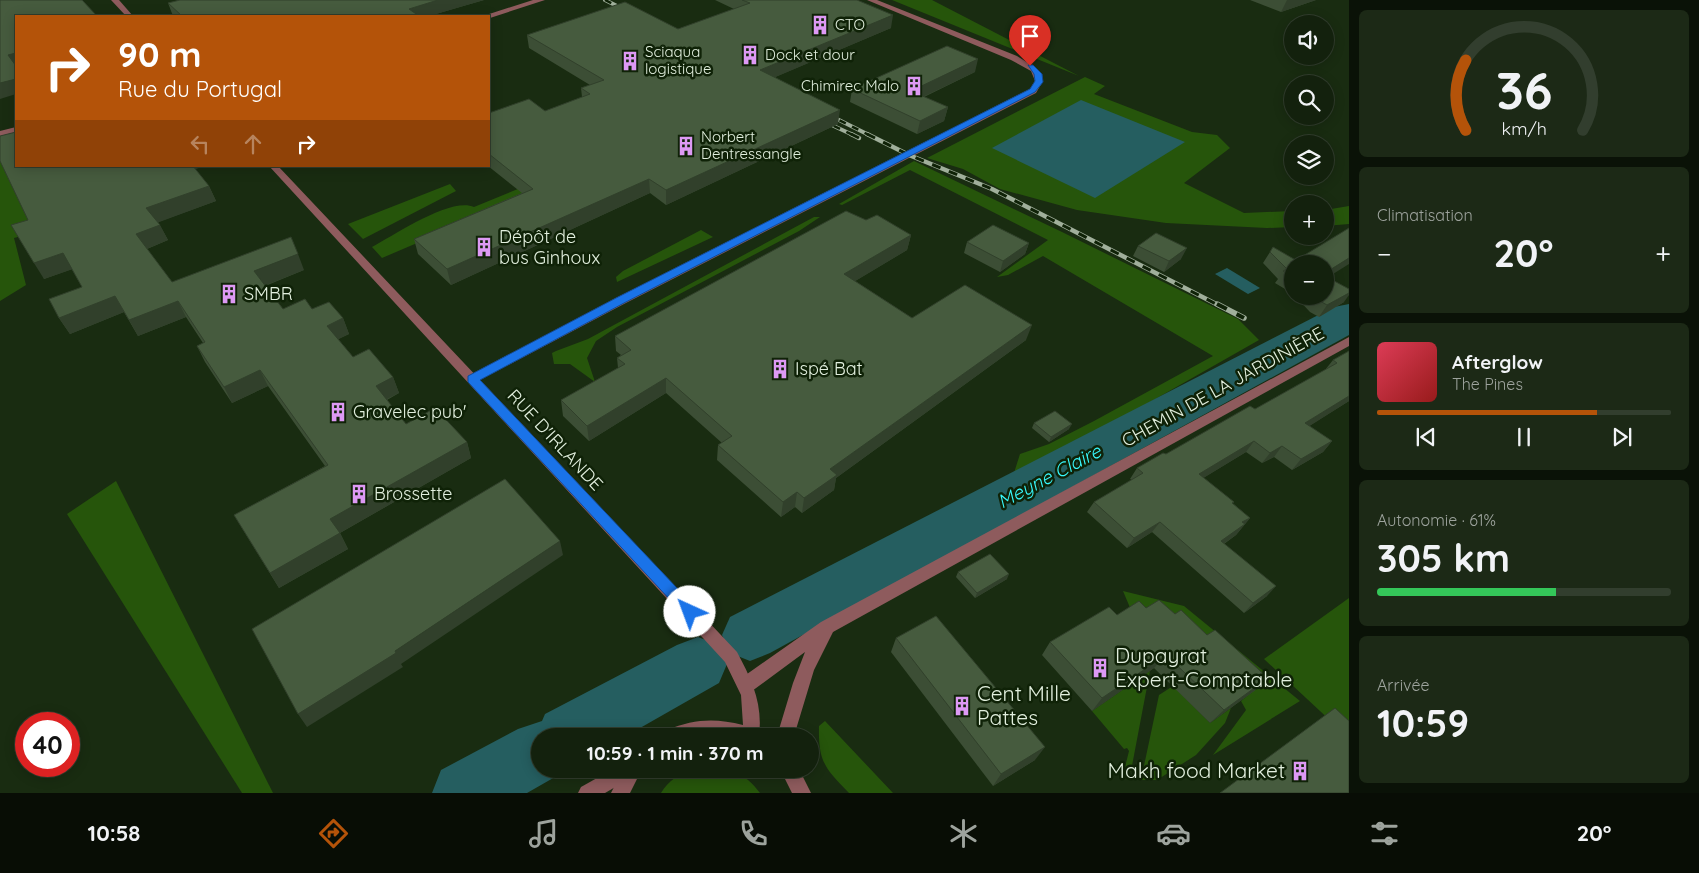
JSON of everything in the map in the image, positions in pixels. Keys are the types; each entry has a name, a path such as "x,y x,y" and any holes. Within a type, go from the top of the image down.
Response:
{"street":[{"path":"115,0 129,15"},
{"path":"490,15 541,0"},
{"path":"472,379 620,301 1033,91 1039,82 1038,74 1030,66 1014,58 871,0"},
{"path":"0,134 15,130"},
{"name":"RUE D'IRLANDE","path":"274,167 732,657 746,685 754,712 752,728"},
{"name":"CHEMIN DE LA JARDINIÈRE","path":"746,685 828,626 1349,341"},
{"path":"788,728 792,711 816,645 828,626"},
{"path":"704,728 723,728"},
{"path":"587,793 614,778"},
{"path":"620,793 627,778"},
{"path":"794,778 802,793"}],"green space":[{"path":"892,0 932,0 1079,76"},
{"path":"1085,77 1105,86 1094,94 1192,132 1217,135 1230,148 1184,183 1244,213 1284,211 1284,227 1166,223 1077,210 1000,189 963,169 927,158"},
{"path":"0,159 36,232 14,238 26,285 0,301"},
{"path":"914,161 1238,319 1259,340 1099,431 1013,476 1020,454 1049,444 1213,356 1043,256 1008,275 997,277 1048,240 910,170 842,205 839,204"},
{"path":"584,162 602,164 382,258 372,247 437,212 464,205 474,207"},
{"path":"450,184 456,191 363,239 348,224"},
{"path":"1349,206 1349,224 1334,225 1334,208"},
{"path":"814,217 820,217 799,231 617,327 596,341 587,358 595,382 570,364 554,364 552,353 588,339"},
{"path":"701,230 713,237 617,282 616,277 623,271"},
{"path":"116,481 273,793 242,793 67,514"},
{"path":"1123,591 1184,606 1300,701 1213,755 1246,710 1241,701 1253,691 1136,622"},
{"path":"1349,598 1349,738 1264,659"},
{"path":"1150,671 1131,771 1123,775 1129,751 1127,748 1124,749 1092,711"},
{"path":"1173,686 1210,723 1231,708 1225,723 1196,755 1157,780 1141,780 1159,695"},
{"path":"825,721 893,793 849,793 825,764 820,748 819,726"},
{"path":"674,778 745,778 760,793 661,793"}],"water":[{"path":"1081,100 1185,142 1095,198 992,148"},
{"path":"1227,268 1260,288 1248,294 1215,274"}],"building":[{"path":"0,0 82,0 96,15 15,15 15,53 8,55 15,65 15,79 0,83"},
{"path":"180,0 438,0 409,9 418,15 181,15 168,3"},
{"path":"742,0 857,0 893,15 760,70 840,110 666,190 649,179 447,269 414,239 533,189 490,155 490,113 529,99 545,111 590,94 581,88 604,80 527,35 625,2 678,29 750,3"},
{"path":"947,46 978,59 911,91 948,107 920,121 852,89"},
{"path":"15,132 15,167 194,167 209,186 146,208 160,225 136,234 172,282 291,237 298,254 254,271 283,309 305,299 312,309 329,302 343,318 327,326 353,357 369,349 393,377 376,386 406,424 435,408 467,442 330,519 340,533 270,573 234,515 328,465 260,370 224,387 197,346 205,342 178,301 129,320 115,296 59,318 49,299 82,287 63,253 34,263 11,225 28,220 0,161 0,136"},
{"name":"Ispé Bat","path":"846,211 866,220 877,215 911,235 844,274 912,318 965,285 1032,325 830,469 837,475 804,498 797,492 783,502 718,445 732,436 666,378 587,426 561,400 625,364 617,358 631,350 615,336"},
{"path":"993,225 1029,243 1003,261 967,242"},
{"path":"1349,228 1349,258 1334,267 1334,255 1305,255 1321,245 1334,245 1334,237"},
{"path":"1156,233 1187,248 1169,261 1138,246"},
{"path":"1273,247 1287,255 1284,255 1284,266 1270,252"},
{"path":"1334,281 1349,289 1349,293 1334,301"},
{"path":"1349,351 1349,396 1305,423 1332,441 1301,459 1282,446 1270,453 1254,441 1199,474 1234,502 1232,503 1250,518 1242,522 1245,524 1221,541 1276,586 1253,603 1160,522 1134,538 1094,502 1143,473 1137,468 1163,453 1166,454 1250,406 1255,409 1337,363 1333,360"},
{"path":"1055,411 1072,424 1051,437 1034,423"},
{"path":"505,479 560,541 395,651 396,653 298,714 252,629"},
{"path":"990,554 1009,574 977,593 958,572"},
{"name":"Dupayrat Expert-Comptable","path":"1159,600 1175,614 1181,610 1207,635 1215,630 1268,678 1224,710 1166,655 1102,698 1050,642 1109,607 1117,615 1139,601 1146,608"},
{"name":"Cent Mille Pattes","path":"936,616 1045,747 1001,774 896,638"},
{"name":"Makh food Market","path":"1335,708 1349,721 1349,793 1220,793"}],"waterway":[{"name":"Meyne Claire","path":"750,635 1349,317"},
{"name":"Meyne Claire","path":"582,728 698,664"},
{"name":"Meyne Claire","path":"464,793 531,756"}],"railway":[{"path":"605,0 627,11"},
{"path":"827,114 909,155 992,189 1220,306"},
{"path":"821,120 853,135"},
{"path":"853,135 859,138"},
{"path":"1217,304 1244,318"}],"place":[{"name":"CTO","path":"820,25"},
{"name":"Dock et dour","path":"750,55"},
{"name":"Sciaqua logistique","path":"630,61"},
{"name":"Chimirec Malo","path":"914,86"},
{"name":"Norbert Dentressangle","path":"686,146"},
{"name":"Dépôt de bus Ginhoux","path":"484,247"},
{"name":"SMBR","path":"229,294"},
{"name":"Ispé Bat","path":"780,369"},
{"name":"Gravelec pub'","path":"338,412"},
{"name":"Brossette","path":"359,494"},
{"name":"Dupayrat Expert-Comptable","path":"1100,668"},
{"name":"Cent Mille Pattes","path":"962,706"},
{"name":"Makh food Market","path":"1300,771"}],"route":[{"path":"690,612 472,379 503,361 1033,91 1039,82 1038,74 1030,66"}]}
